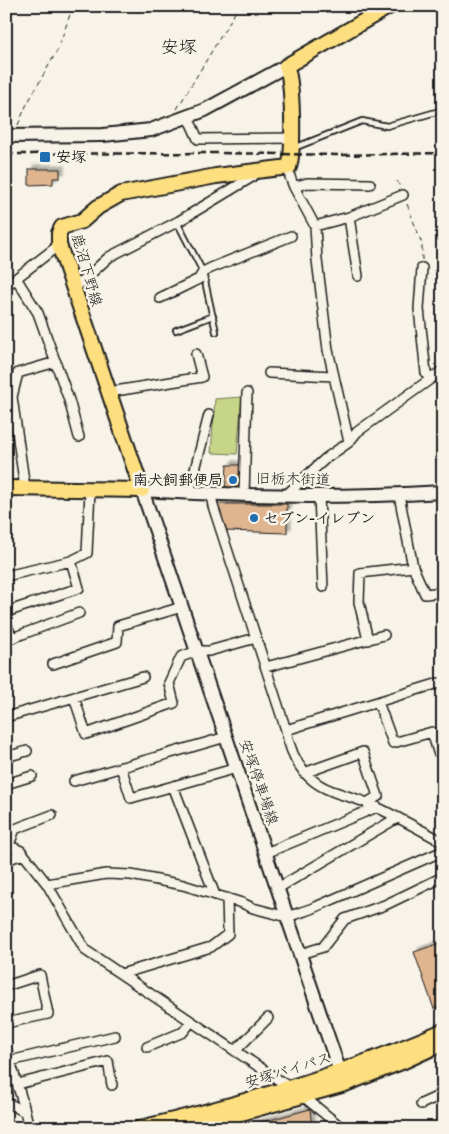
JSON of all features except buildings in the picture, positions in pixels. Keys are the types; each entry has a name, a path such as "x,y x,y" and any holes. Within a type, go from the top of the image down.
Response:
{"main road":[{"path":"12,136 126,133 151,130 205,110 390,6"},
{"path":"286,66 290,78 292,141 289,167"},
{"name":"鹿沼下野線","path":"142,490 59,245 58,232 62,227 82,221 98,207 121,194 260,169 289,167"},
{"path":"6,488 142,490"},
{"name":"旧栃木街道","path":"142,490 284,497 399,495 443,492"},
{"name":"安塚停車場線","path":"142,490 342,1078"},
{"name":"安塚バイパス","path":"188,1128 304,1096 443,1031"},
{"name":"安塚バイパス","path":"140,1128 290,1088 342,1078 404,1061 443,1043"}],"street":[{"path":"188,117 198,139 292,141"},
{"path":"289,167 294,187 315,226 317,260 328,350 349,442"},
{"path":"74,289 109,257 177,222 252,178 260,169"},
{"path":"294,187 308,183 370,184"},
{"path":"315,226 349,217 403,195"},
{"path":"349,217 358,276"},
{"path":"160,298 200,279 203,272 291,236"},
{"path":"6,286 59,245"},
{"path":"422,268 420,309 426,373 429,378"},
{"path":"16,278 38,312 69,400 79,437"},
{"path":"109,392 202,377 196,354"},
{"path":"25,488 12,397 18,373 56,362"},
{"path":"284,497 325,460 349,442 357,432 397,404 429,378 443,370"},
{"path":"269,373 334,376"},
{"path":"244,495 247,393"},
{"path":"189,493 208,415"},
{"path":"6,576 71,561 87,553 90,490"},
{"path":"211,494 213,506 266,667 288,741 293,755 304,773 330,791 377,807 443,842"},
{"path":"399,495 413,567 425,594 443,592"},
{"path":"319,496 323,587"},
{"path":"6,612 79,588 71,561"},
{"path":"368,640 359,602 360,573 413,567"},
{"path":"53,664 117,642 118,626 182,607"},
{"path":"6,623 9,638 78,613"},
{"path":"266,667 384,635"},
{"path":"74,697 86,734 174,703 169,683 181,657 197,651 209,651 256,638"},
{"path":"6,717 143,677"},
{"path":"286,730 439,682"},
{"path":"378,702 393,743 432,732 438,752"},
{"path":"74,780 226,737"},
{"path":"6,757 27,750"},
{"path":"304,773 363,752 378,796 367,803"},
{"path":"121,768 130,798 237,768"},
{"path":"6,784 32,776"},
{"path":"174,786 215,895"},
{"path":"266,853 377,807"},
{"path":"52,815 15,829 7,844 21,851 47,884 86,950 304,1096 342,1128"},
{"path":"278,888 396,818"},
{"path":"47,884 106,874 131,875 183,885 253,908 288,917 443,851"},
{"path":"6,860 23,854"},
{"path":"300,954 323,947 345,919 385,905 443,877"},
{"path":"121,974 211,947 228,934 227,898"},
{"path":"6,986 40,975 48,1014 6,1023"},
{"path":"235,1051 268,1018"},
{"path":"147,1047 184,1032 191,1022"},
{"path":"10,1061 115,1036"},
{"path":"6,1048 18,1084 29,1128"},
{"path":"18,1084 108,1061 112,1085"},
{"path":"422,1104 443,1094"},
{"path":"6,1102 26,1112"}],"lane":[{"path":"292,141 299,146 362,121 387,126 443,110"},
{"path":"177,222 203,272 216,332"},
{"path":"176,330 213,316"}],"path":[{"path":"12,136 26,106 58,49 73,6"},
{"path":"178,108 239,6"},
{"path":"398,181 422,244 422,268"}],"green space":[{"path":"242,397 237,454 211,453 215,399"}],"railway":[{"path":"6,154 217,153 340,155 443,153"}],"place":[{"name":"安塚","path":"45,157"},
{"name":"南犬飼郵便局","path":"233,480"},
{"name":"セブン-イレブン","path":"254,518"}],"district":[{"name":"安塚","path":"179,47"}]}
